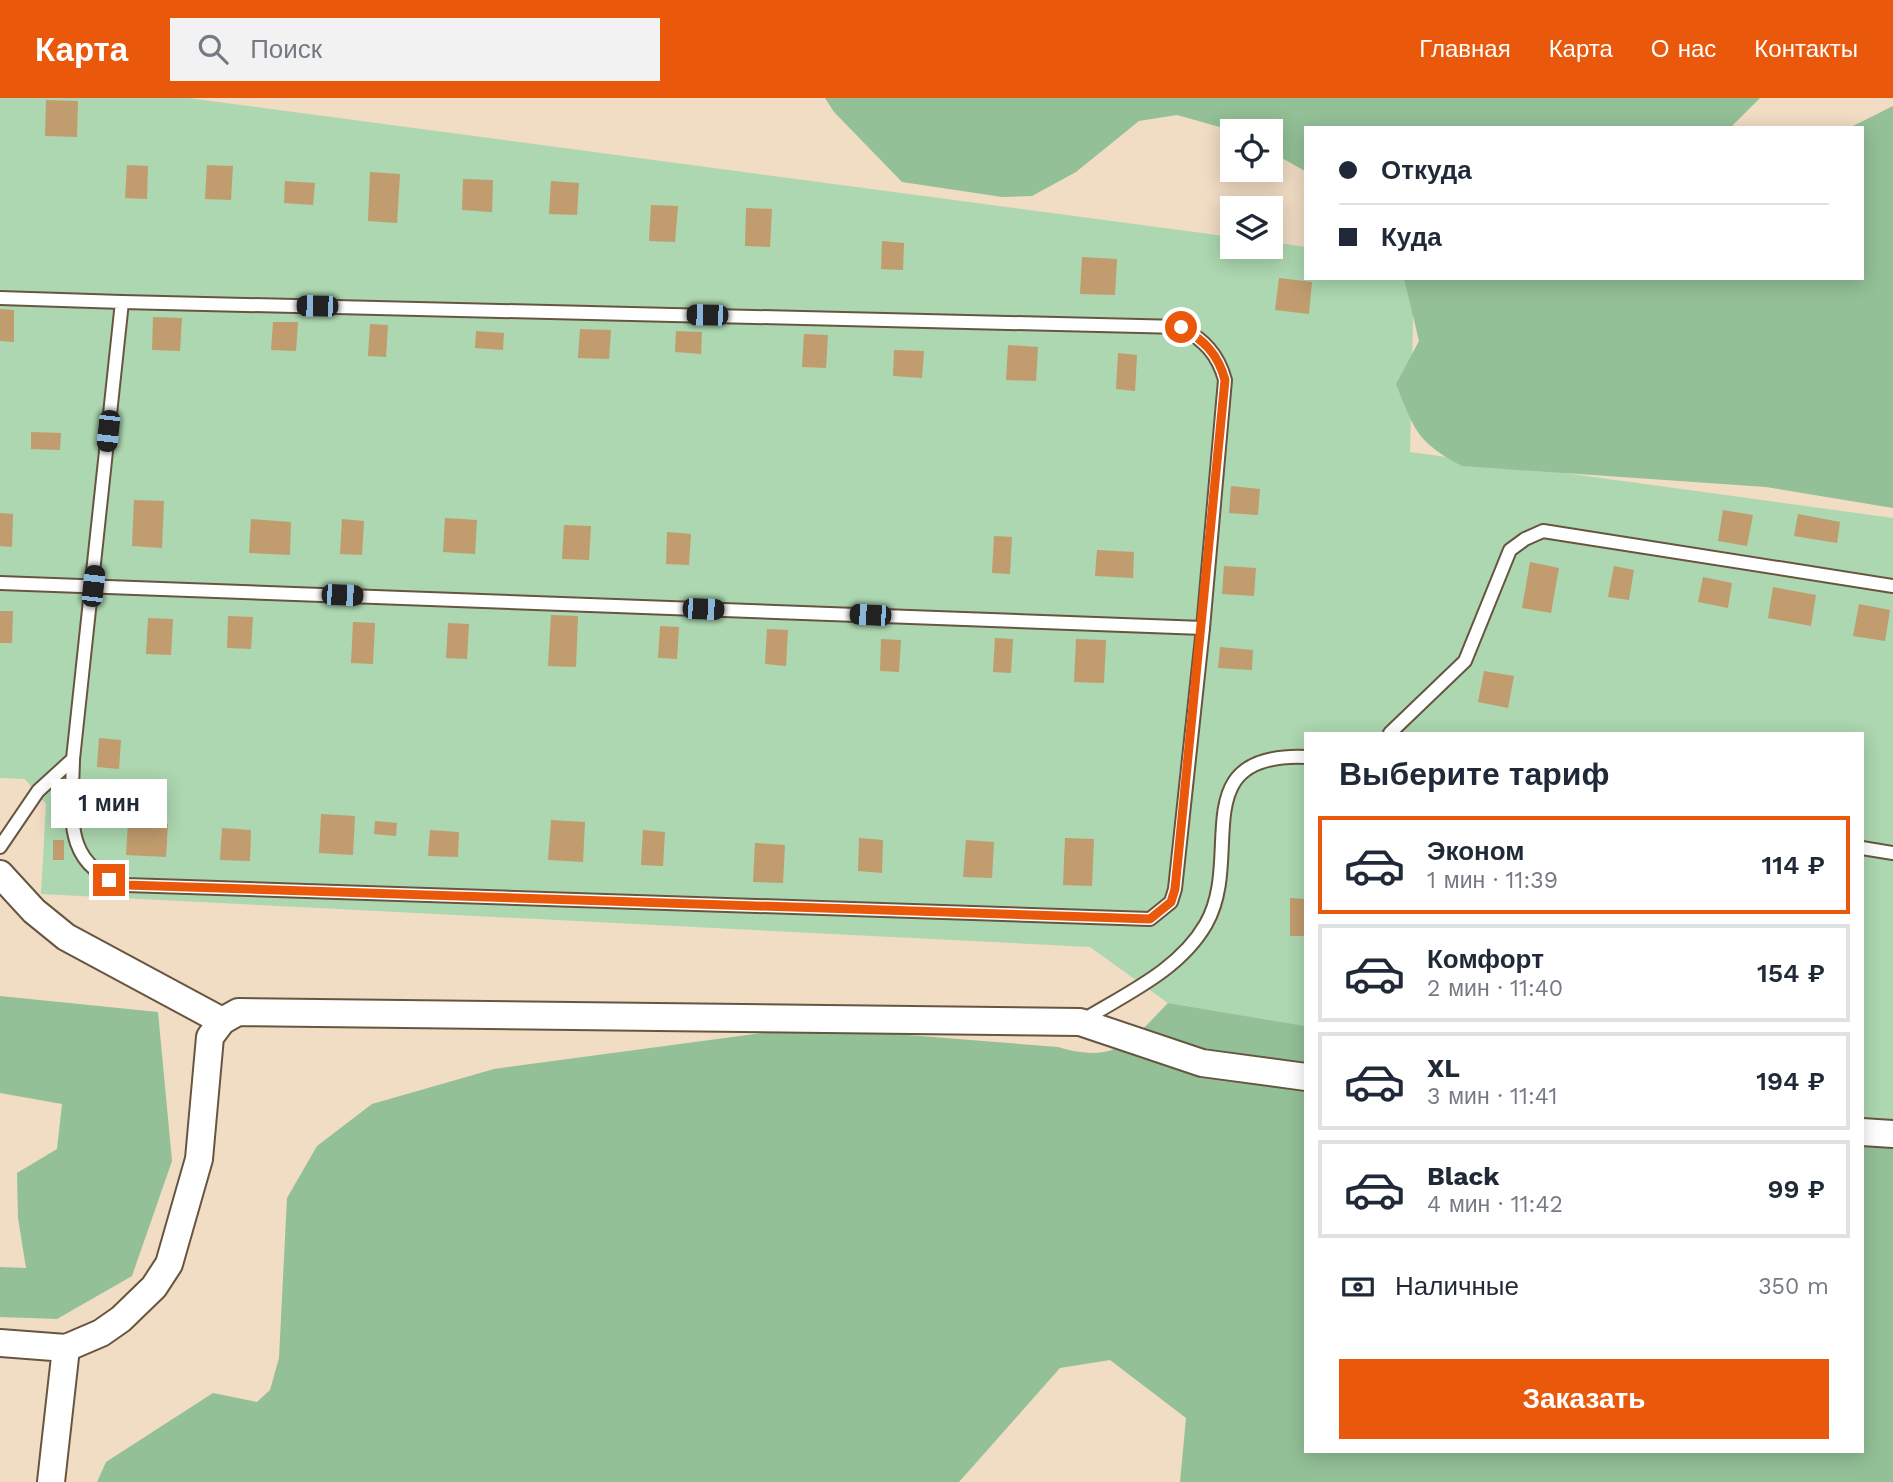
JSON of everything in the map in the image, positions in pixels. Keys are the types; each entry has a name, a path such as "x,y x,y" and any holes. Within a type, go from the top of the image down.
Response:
{"street":[{"path":"0,874 34,911 66,937 222,1021"},
{"path":"0,1343 66,1348 101,1333 121,1320 154,1287 169,1264 198,1159 210,1037 222,1021 238,1012 256,1009 1080,1022 1202,1063 1304,1077"},
{"path":"1864,1132 1893,1134"},
{"path":"51,1482 66,1348"}],"lane":[{"path":"0,298 1181,327 1200,337 1214,353 1225,380 1203,628 1175,889 1171,902 1150,919 126,885 109,880 90,867 78,848 72,827 73,759 122,302"},
{"path":"1391,732 1465,661 1510,550 1524,538 1543,531 1893,586"},
{"path":"0,583 1203,628"},
{"path":"1080,1022 1173,964 1191,946 1208,922 1215,903 1228,797 1241,772 1256,761 1276,756 1304,757"},
{"path":"0,847 38,791 73,759"},
{"path":"1864,848 1893,853"}],"green space":[{"path":"0,98 188,98 1220,235 1220,259 1283,259 1283,244 1304,247 1304,280 1414,280 1410,452 1893,518 1893,1124 1864,1119 1864,732 1304,732 1304,1026 1168,1003 1090,947 41,894 46,804 25,779 0,778"},
{"path":"825,98 1760,98 1732,126 1304,126 1304,170 1283,159 1283,119 1220,119 1220,127 1177,115 1139,121 1076,172 1032,196 1002,197 902,182 834,112"},
{"path":"1893,106 1893,508 1766,487 1462,466 1435,449 1419,433 1396,384 1419,341 1404,280 1864,280 1864,126 1853,126"},
{"path":"0,996 158,1012 172,1161 132,1276 57,1319 0,1317 0,1267 26,1268 18,1218 17,1173 57,1149 62,1104 0,1093"},
{"path":"1168,1003 1304,1026 1304,1453 1864,1453 1864,1119 1893,1124 1893,1482 1180,1482 1186,1418 1110,1360 1060,1368 959,1482 97,1482 106,1462 213,1393 257,1402 270,1390 279,1358 287,1198 317,1146 372,1104 494,1069 807,1027 1058,1047 1094,1053 1120,1046 1143,1029"}],"building":[{"path":"46,100 78,101 77,137 45,136"},
{"path":"127,165 148,166 147,199 125,198"},
{"path":"207,165 233,166 231,200 205,199"},
{"path":"370,172 400,174 397,223 368,221"},
{"path":"463,179 493,180 492,212 462,210"},
{"path":"285,181 315,183 313,205 284,203"},
{"path":"551,181 579,183 577,215 549,214"},
{"path":"651,205 678,206 675,242 649,241"},
{"path":"746,208 772,209 770,247 745,246"},
{"path":"882,241 904,243 903,270 881,269"},
{"path":"1082,257 1117,259 1115,295 1080,294"},
{"path":"1279,278 1312,282 1309,314 1275,310"},
{"path":"0,309 14,310 14,342 0,341"},
{"path":"153,317 182,318 180,351 152,350"},
{"path":"273,322 298,322 296,351 271,350"},
{"path":"370,324 388,325 386,357 368,356"},
{"path":"580,329 611,330 609,359 578,358"},
{"path":"476,331 504,333 503,350 475,348"},
{"path":"676,331 702,332 701,354 675,352"},
{"path":"804,334 828,335 826,368 802,367"},
{"path":"1008,345 1038,347 1036,381 1006,380"},
{"path":"894,350 924,351 922,378 893,376"},
{"path":"1118,353 1137,355 1135,391 1116,389"},
{"path":"31,432 61,433 60,450 31,449"},
{"path":"1231,486 1260,489 1258,515 1229,513"},
{"path":"134,500 164,501 162,548 132,546"},
{"path":"1723,510 1753,515 1747,546 1718,541"},
{"path":"0,513 13,514 12,547 0,546"},
{"path":"1798,514 1840,522 1837,543 1794,536"},
{"path":"445,518 477,520 475,554 443,552"},
{"path":"251,519 291,522 290,555 249,553"},
{"path":"342,519 364,521 362,555 340,554"},
{"path":"564,525 591,526 589,560 562,559"},
{"path":"667,532 691,534 689,565 666,564"},
{"path":"994,536 1012,537 1010,574 992,573"},
{"path":"1097,550 1134,552 1133,578 1095,576"},
{"path":"1530,562 1559,568 1551,613 1522,608"},
{"path":"1224,566 1256,568 1254,596 1222,594"},
{"path":"1614,566 1634,570 1629,600 1608,597"},
{"path":"1703,577 1732,583 1728,608 1698,602"},
{"path":"1773,587 1816,595 1811,626 1768,618"},
{"path":"1859,604 1890,610 1885,641 1853,636"},
{"path":"0,611 13,611 12,643 0,643"},
{"path":"551,615 578,616 576,667 548,666"},
{"path":"228,616 253,617 251,649 227,648"},
{"path":"148,618 173,619 171,655 146,654"},
{"path":"353,622 375,623 373,664 351,663"},
{"path":"448,623 469,624 467,659 446,658"},
{"path":"660,626 679,627 677,659 658,658"},
{"path":"767,629 788,630 786,666 765,664"},
{"path":"995,638 1013,639 1011,673 993,672"},
{"path":"881,639 901,640 899,672 880,671"},
{"path":"1076,639 1106,640 1104,683 1074,682"},
{"path":"1220,647 1253,650 1252,670 1218,668"},
{"path":"1484,671 1514,676 1508,708 1478,702"},
{"path":"99,738 121,740 119,769 97,767"},
{"path":"321,814 355,816 353,855 319,853"},
{"path":"551,820 585,822 583,862 548,860"},
{"path":"375,821 397,823 396,836 374,834"},
{"path":"128,822 168,824 166,857 126,855"},
{"path":"222,828 251,830 250,861 220,860"},
{"path":"430,830 459,832 458,857 428,856"},
{"path":"643,830 665,832 663,866 641,865"},
{"path":"859,838 883,840 882,873 858,871"},
{"path":"1065,838 1094,839 1092,886 1063,885"},
{"path":"53,840 64,840 64,860 53,860"},
{"path":"966,840 994,842 992,878 963,877"},
{"path":"755,843 785,845 783,883 753,882"},
{"path":"1290,898 1304,899 1304,936 1290,936"}],"route":[{"path":"109,880 126,885 1150,919 1162,912 1171,902 1175,889 1203,628 1225,380 1214,353 1200,337 1181,327"}]}
